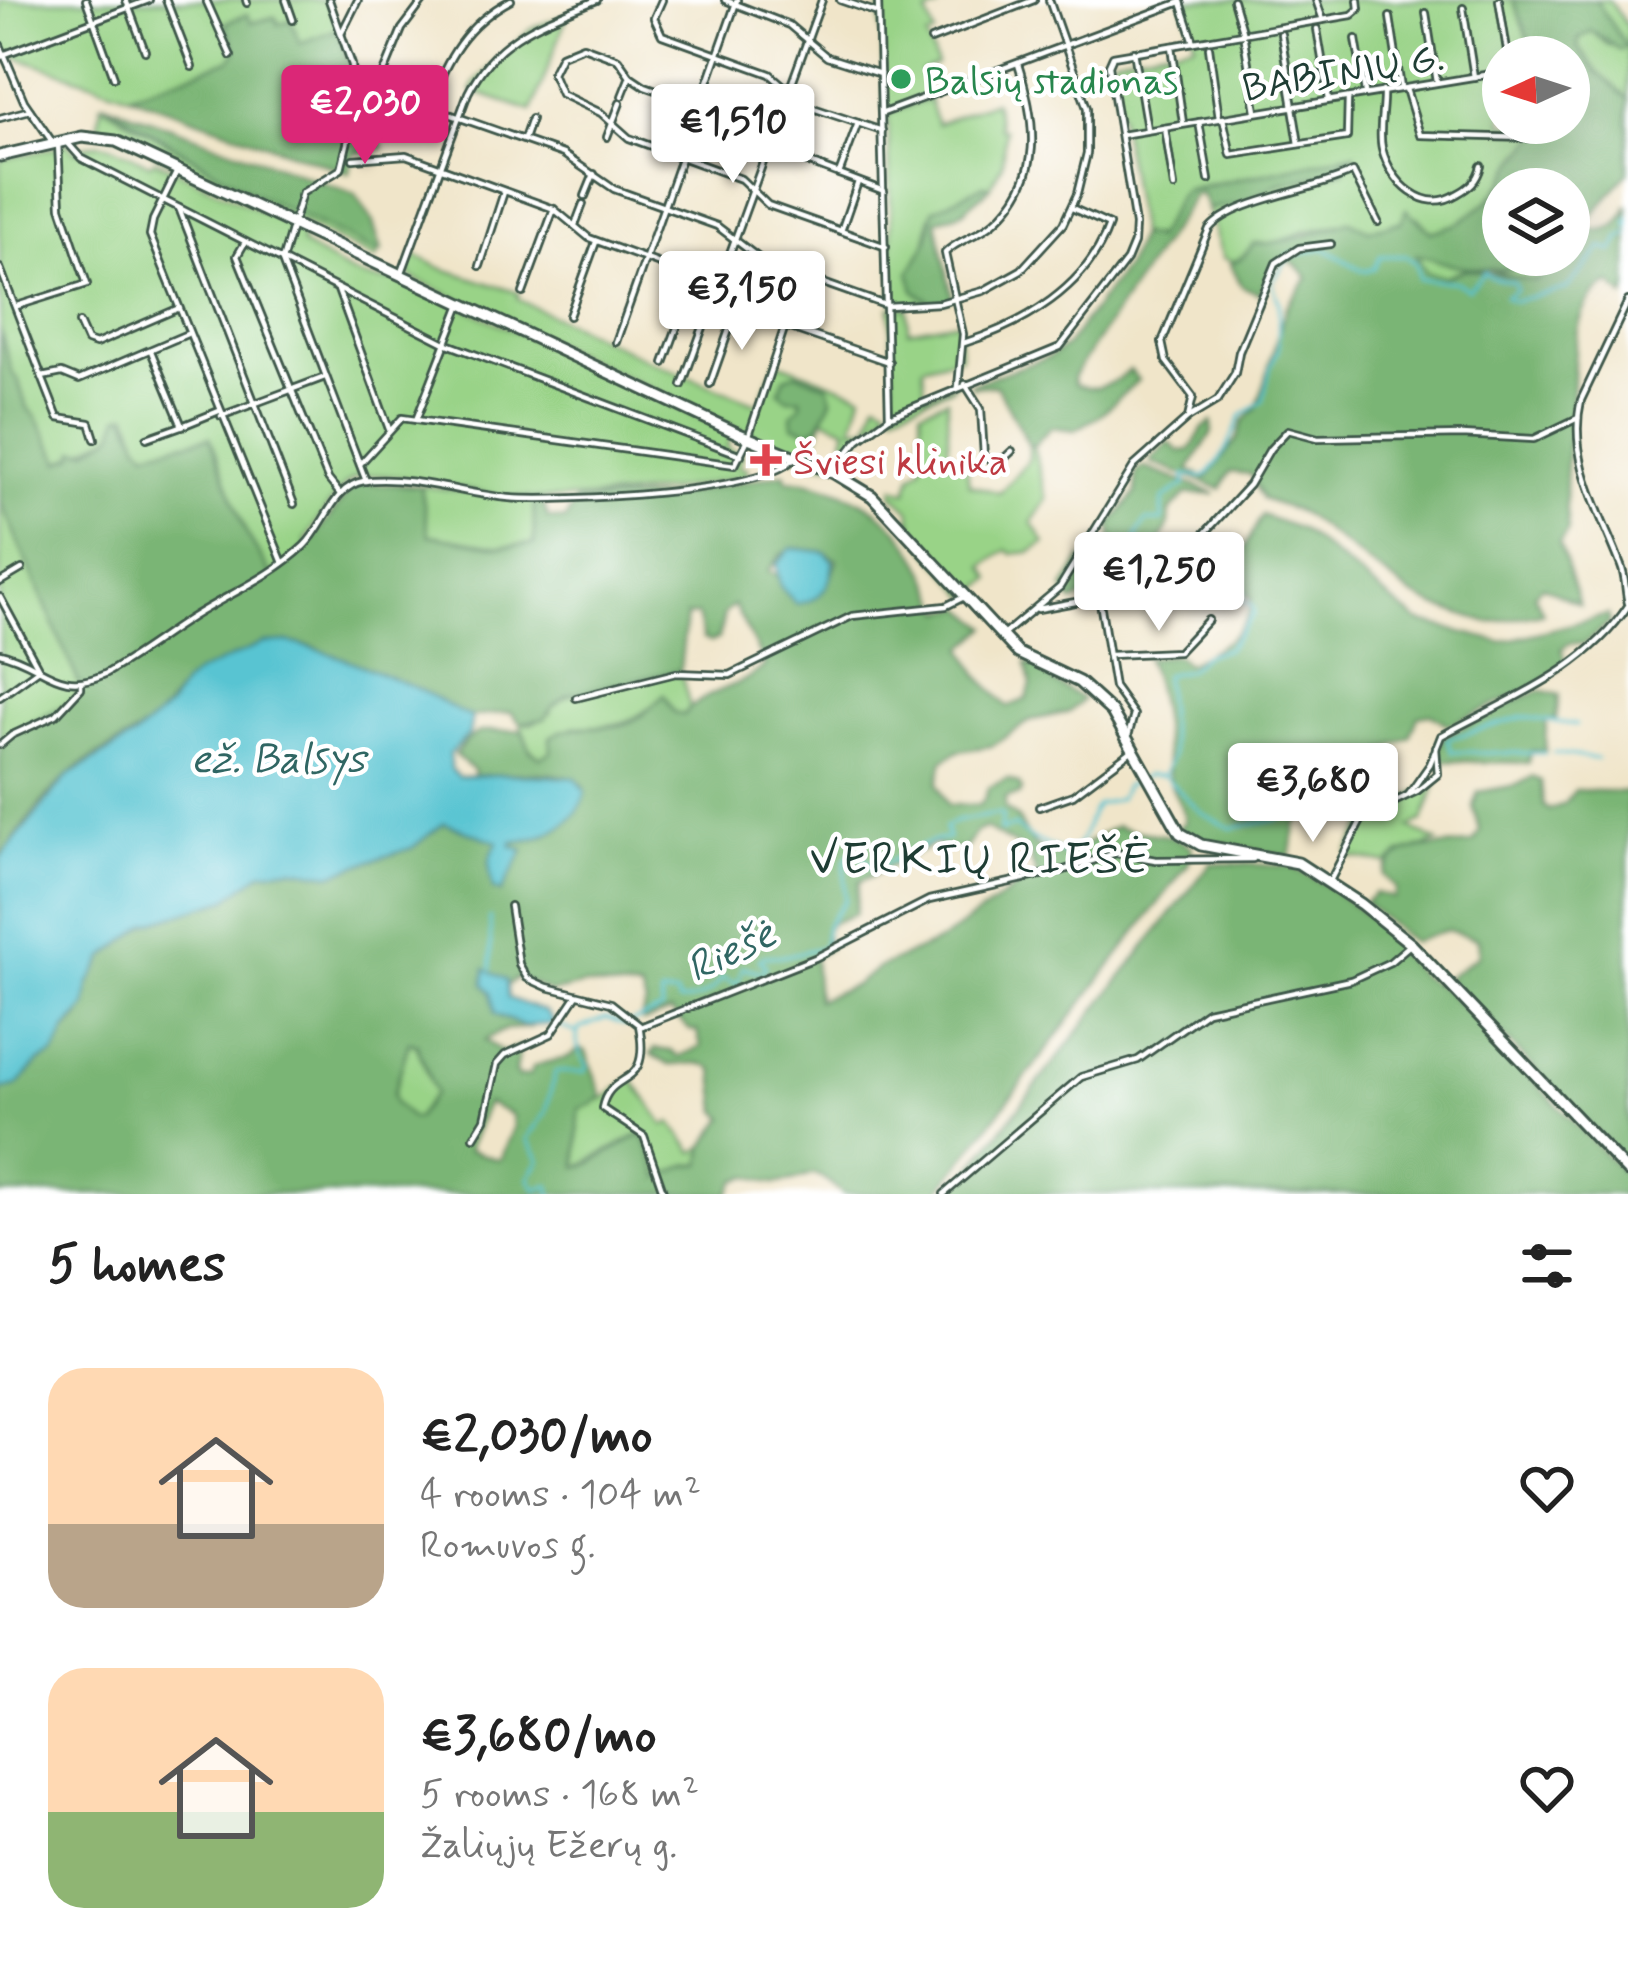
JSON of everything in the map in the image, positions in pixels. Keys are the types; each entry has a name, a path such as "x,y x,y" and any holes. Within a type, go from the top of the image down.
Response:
{"main road":[{"path":"0,156 59,141 106,138 747,438 806,463 840,470 1027,660 1068,675 1092,692 1129,736 1177,829 1190,840 1298,863 1330,882 1411,944 1628,1172"}],"street":[{"path":"86,0 115,77"},
{"path":"126,0 145,51"},
{"path":"2,55 149,0"},
{"path":"166,0 192,68"},
{"path":"206,0 231,56"},
{"path":"286,0 293,20"},
{"path":"329,0 355,81 355,111 346,159 341,169 302,193 282,261 366,481"},
{"path":"341,32 358,0"},
{"path":"378,87 402,29 424,0"},
{"path":"430,105 461,39 483,16 511,0"},
{"path":"662,0 654,18 659,32 770,74 807,106 882,131"},
{"path":"725,0 789,25 827,57 880,74"},
{"path":"682,386 822,0"},
{"path":"840,0 878,13"},
{"path":"878,0 889,417"},
{"path":"932,40 1034,0"},
{"path":"355,81 574,159 614,189 717,226 764,262 888,306 954,301 993,287 1021,270 1048,244 1072,208 1084,172 1085,99 1049,0"},
{"path":"1232,0 1244,37 1256,113"},
{"path":"1316,0 1323,20"},
{"path":"840,470 854,444 889,417 1060,347 1127,260 1135,225 1110,62 1115,55 1244,37 1355,14 1358,0"},
{"path":"1499,0 1505,36"},
{"path":"401,275 477,76 505,43 591,1"},
{"path":"881,114 1181,1 1194,42"},
{"path":"616,342 737,2"},
{"path":"1463,8 1474,77"},
{"path":"1426,13 1437,82"},
{"path":"1390,17 1404,88 1420,135 1482,137"},
{"path":"1317,28 1329,101"},
{"path":"1282,34 1298,144"},
{"path":"1356,39 1365,94"},
{"path":"0,45 30,110 81,158 445,343 742,455"},
{"path":"884,191 786,154 753,125 645,86 618,59 583,46 565,52 555,65 553,80 561,94 596,110 629,138 741,179 768,206 886,248"},
{"path":"1172,46 1183,124"},
{"path":"1209,47 1231,155 1348,136 1348,98"},
{"path":"1134,51 1147,130"},
{"path":"1012,451 998,464 984,456 981,409 962,386 964,343 944,258 946,248 973,238 996,221 1015,200 1028,173 1034,124 1018,64"},
{"path":"607,136 630,76"},
{"name":"BABINIŲ G.","path":"1121,135 1482,76"},
{"path":"1383,92 1382,148 1408,191 1428,201 1446,201 1472,184 1480,166"},
{"path":"0,118 30,110"},
{"path":"524,139 531,119"},
{"path":"1199,122 1209,180"},
{"path":"839,175 858,123"},
{"path":"1165,128 1174,187"},
{"path":"17,306 87,284 61,207 59,141"},
{"path":"353,159 399,154 554,209 596,242 695,277 736,309 889,362"},
{"path":"178,169 150,233 283,564"},
{"path":"1188,418 1193,397 1166,361 1162,342 1217,220 1272,198 1327,185 1353,172 1378,222"},
{"path":"575,225 594,174"},
{"path":"842,231 858,182"},
{"path":"479,266 505,191"},
{"path":"178,208 294,504"},
{"path":"964,343 1033,314 1087,264 1109,226 1072,208"},
{"path":"524,293 554,209"},
{"path":"569,316 596,242"},
{"path":"245,243 237,256 328,478 340,494"},
{"path":"1001,637 1062,584 1134,466 1188,418 1214,404 1234,373 1276,262 1299,248 1331,244"},
{"path":"0,268 58,418 90,423 95,440"},
{"path":"664,363 695,277"},
{"path":"338,290 389,429"},
{"path":"1409,794 1430,764 1442,734 1554,676 1605,633 1628,604 1623,568 1583,473 1578,418 1581,400 1628,302"},
{"path":"416,420 461,304"},
{"path":"79,322 87,341 96,344 177,309"},
{"path":"710,384 736,309"},
{"path":"361,463 399,418 732,465 742,455 784,326"},
{"path":"42,377 58,372 79,380 188,334"},
{"path":"150,350 182,426"},
{"path":"147,438 325,377"},
{"path":"1205,533 1250,485 1270,449 1288,430 1318,438 1462,435 1534,439 1578,418"},
{"path":"0,653 65,683 81,683 141,654 283,564 310,541 340,494 366,481 508,498 653,495 780,470 794,458"},
{"path":"0,582 22,569"},
{"path":"0,597 38,669"},
{"path":"576,698 676,673 730,675 852,616 948,605 964,597"},
{"path":"1037,609 1042,612 1097,598 1114,687 1135,716 1129,736"},
{"path":"1111,655 1178,652 1208,620"},
{"path":"0,697 38,669"},
{"path":"0,745 56,715 81,683"},
{"path":"1330,882 1363,817 1438,774 1437,742"},
{"path":"1039,807 1073,796 1135,749"},
{"path":"1430,764 1439,764"},
{"path":"636,1022 822,956 929,901 1064,870 1115,853 1156,860 1276,858"},
{"path":"510,906 518,964 524,975 547,987 615,1004 636,1022 644,1058 640,1067 606,1095 602,1108 644,1136 664,1194"},
{"path":"944,1194 1081,1077 1138,1060 1207,1011 1352,980 1390,962 1411,944"},
{"path":"474,1137 485,1119 497,1064 551,1034 577,994"}],"green space":[{"path":"0,0 327,0 338,29 300,44 274,17 251,23 247,15 225,23 236,52 230,60 129,95 11,55 0,58"},
{"path":"880,0 935,0 938,9 927,14 935,34 927,38 937,65 922,72 931,95 885,111"},
{"path":"1182,0 1513,0 1527,36 1482,36 1482,144 1533,144 1514,168 1482,168 1482,207 1451,228 1431,232 1417,217 1369,231 1349,221 1258,243 1235,262 1223,258 1207,209 1240,204 1279,184 1343,171 1343,162 1356,155 1185,189 1157,236 1139,235 1111,63 1115,57 1195,43"},
{"path":"1513,0 1596,0 1626,46 1620,50 1591,31 1582,36 1527,36"},
{"path":"1596,0 1609,0 1628,28 1628,99 1590,63 1590,36 1582,36 1591,31 1608,45 1626,46"},
{"path":"248,14 251,23 275,17 278,24 291,20 300,43 338,29 348,60 353,60 359,96 370,109 383,148 354,154 349,173 129,95 230,60 236,51 225,23"},
{"path":"568,14 532,111 471,91 530,29"},
{"path":"1590,63 1628,99 1628,172 1590,219 1590,168 1512,168 1530,144 1590,144"},
{"path":"929,99 937,124 994,101 1000,129 1005,130 1002,164 990,188 986,185 930,217 918,294 931,302 894,303 888,114"},
{"path":"102,102 355,194 372,220 382,251 253,193"},
{"path":"101,105 253,193 379,253 376,259 117,136 93,132 54,135 98,129"},
{"path":"65,142 76,151 103,144 149,164 154,160 301,231 302,245 345,270 379,281 391,280 390,273 732,433 727,447 743,455 739,467 747,468 747,475 658,492 566,499 506,496 410,478 358,477 329,505 305,541 308,546 272,576 246,533 210,437 147,451 129,415 114,434 61,462 26,406 0,329 0,160"},
{"path":"1356,153 1343,162 1344,170 1279,184 1240,204 1207,209 1201,194 1194,195 1073,377 1074,384 1089,388 1111,383 1130,370 1138,380 1099,416 1075,430 1051,427 1033,446 996,385 972,387 1066,346 1126,266 1139,235 1155,239 1181,192"},
{"path":"983,185 990,188 962,212 936,221 952,296 931,302 914,290 910,272 928,240 933,210"},
{"path":"1628,205 1625,297 1611,284 1598,291 1581,317 1577,334 1565,479 1568,530 1559,543 1579,604 1542,586 1534,594 1543,613 1489,623 1410,594 1302,513 1262,499 1250,474 1230,472 1221,489 1152,463 1169,442 1179,451 1190,450 1212,422 1212,432 1189,470 1206,479 1237,439 1243,421 1257,408 1286,307 1308,278 1285,260 1274,267 1260,294 1242,286 1230,263 1242,258 1254,243 1287,240 1349,221 1369,230 1401,222 1406,209 1431,232 1457,224 1482,206 1482,269 1416,255 1426,273 1446,277 1466,269 1482,272 1482,276 1536,281 1543,276 1590,276 1590,228 1610,229"},
{"path":"413,254 519,293 517,299 657,364 759,404 776,361 862,394 853,427 868,426 877,400 888,409 851,445 844,439 847,428 824,418 814,447 830,454 846,452 833,464 812,463 411,277 408,269"},
{"path":"1419,254 1482,268 1439,278 1426,273 1415,257"},
{"path":"907,307 908,330 959,321 960,356 923,366 925,395 956,382 951,388 894,412 890,308"},
{"path":"0,329 26,406 60,462 114,434 119,416 126,414 147,451 210,437 246,533 272,576 308,546 353,486 364,483 421,486 429,535 499,547 534,544 534,500 543,502 548,518 565,520 575,502 673,496 785,473 788,480 816,483 862,502 893,525 917,556 944,611 964,607 988,627 964,648 979,676 1008,707 1027,699 1031,684 1027,663 1047,670 1053,682 1083,699 1069,712 1032,720 991,746 959,751 943,760 938,784 948,805 979,805 988,788 1007,779 1022,790 1005,798 1005,809 1039,849 1062,854 1117,826 1183,842 1192,848 1188,864 937,1194 843,1194 811,1175 774,1183 748,1176 736,1181 729,1194 0,1194 0,1090 17,1086 39,1062 55,1054 63,1035 80,1017 89,985 105,957 147,924 227,899 262,872 292,868 330,874 412,848 444,823 498,842 489,863 493,889 501,892 524,850 512,847 512,842 537,838 560,827 577,810 584,786 547,774 472,778 474,771 455,755 472,737 485,731 522,730 530,750 540,757 551,752 550,737 559,732 625,724 664,695 674,712 684,715 703,699 765,665 734,605 724,614 719,638 710,642 703,639 697,615 686,616 680,670 568,695 545,719 520,723 511,712 472,717 453,711 424,692 313,647 288,642 177,692 144,728 62,780 0,858 0,740 76,699 82,691 0,500","holes":["795,548 825,552 837,560 831,577 796,604 768,571 782,553","985,828 1029,853 1037,878 1027,880 942,940 817,1000 814,957 829,948 825,932 829,924 855,914 859,882 935,844 949,850 966,848 976,832","485,970 505,980 504,988 518,977 551,993 584,985 641,991 646,1004 643,1022 671,1012 697,1031 701,1047 678,1057 655,1049 651,1054 669,1065 698,1063 714,1070 718,1111 725,1118 704,1147 702,1164 687,1165 660,1178 643,1133 577,1167 579,1109 602,1095 586,1052 579,1049 518,1077 520,1046 503,1053 485,1040 506,1029 530,1028 534,1024 523,1026 500,1017 484,984","409,1042 417,1044 435,1093 416,1118 395,1103 393,1095","487,1103 512,1115 513,1128 500,1160 468,1150"]},
{"path":"797,373 828,385 832,399 820,424 810,431 793,425 792,414 801,398 787,398 779,391 785,377"},
{"path":"947,399 949,462 966,463 969,484 1000,493 1029,459 1029,445 1047,499 1032,522 1045,543 1031,552 1007,550 984,566 992,579 969,597 889,507 913,523 910,510 893,494 894,487 907,492 912,475 922,467 921,410"},
{"path":"1143,467 1216,494 1187,494 1170,511 1161,540 1166,556 1203,574 1233,571 1262,515 1300,529 1418,621 1501,642 1608,615 1610,623 1584,644 1562,648 1565,659 1557,669 1512,697 1448,725 1431,714 1418,716 1410,737 1369,758 1334,786 1333,795 1353,792 1360,803 1340,798 1333,814 1303,817 1296,823 1290,857 1189,837 1179,827 1184,816 1169,778 1158,701 1146,658 1176,655 1187,664 1209,652 1245,621 1251,597 1236,590 1203,599 1174,578 1158,595 1107,586 1072,602 1064,589 1082,558 1104,571 1115,565 1111,524 1136,493 1136,474"},
{"path":"421,486 534,500 534,544 499,547 429,535"},
{"path":"0,500 83,691 0,740"},
{"path":"680,670 690,707 684,715 674,712 664,696 622,722 573,727 552,752 540,757 530,749 520,723 531,724 550,713 568,695"},
{"path":"1539,690 1559,695 1556,719 1546,722 1545,751 1531,751 1528,763 1443,761 1438,751 1443,736"},
{"path":"1532,777 1541,781 1543,806 1549,810 1564,804 1575,790 1628,792 1628,1164 1446,978 1479,955 1478,939 1447,930 1412,942 1364,903 1375,893 1394,898 1396,888 1384,875 1399,856 1474,842 1480,831 1473,806 1478,792 1517,785"},
{"path":"1437,782 1423,821 1409,827 1437,842 1400,854 1388,864 1351,857 1348,852 1368,817"},
{"path":"1211,863 1290,866 1327,886 1398,939 1398,953 1422,977 1447,991 1628,1178 1628,1194 951,1194"},
{"path":"409,1042 416,1044 435,1093 411,1119 393,1095"},
{"path":"631,1077 665,1126 671,1122 694,1152 704,1147 702,1164 687,1165 660,1179 642,1133 577,1167 579,1109 608,1096"}],"water":[{"path":"790,548 825,552 833,561 824,591 812,600 796,604 780,586 776,565"},
{"name":"ež. Balsys","path":"288,642 356,663 472,717 469,734 449,755 458,777 576,778 586,791 582,803 558,828 512,842 524,850 501,892 493,889 489,869 498,842 444,823 412,848 330,874 292,868 262,872 227,899 147,924 105,957 89,985 86,1007 66,1030 55,1054 39,1062 17,1086 0,1090 0,858 68,776 134,737 169,707 183,684 197,673 264,643"},
{"path":"485,969 506,980 508,998 546,1012 555,1024 523,1026 495,1014 491,992 484,984"}],"waterway":[{"name":"Riešė","path":"1628,219 1628,227"},
{"name":"Riešė","path":"552,1194 550,1185 536,1189 529,1178 540,1160 527,1139 546,1112 555,1072 584,1072 588,1066 579,1049 579,1029 606,1018 625,1025 662,1010 661,995 676,995 679,1002 692,1000 709,992 722,978 737,984 743,967 762,972 766,966 759,960 763,956 823,947 826,926 845,900 845,859 851,854 862,855 871,866 881,864 948,839 945,827 957,821 998,814 1003,816 1000,831 1015,826 1030,838 1068,854 1080,841 1097,805 1119,799 1125,786 1148,775 1163,776 1172,756 1164,675 1188,670 1204,655 1227,649 1254,613 1252,605 1240,600 1244,593 1237,584 1209,586 1170,567 1163,583 1157,585 1133,564 1140,547 1136,537 1146,521 1162,521 1163,499 1186,484 1184,475 1204,477 1211,471 1241,416 1263,401 1278,350 1279,302 1272,282 1289,256 1323,248 1364,271 1374,269 1380,256 1406,256 1416,263 1419,279 1456,282 1468,289 1485,272 1515,283 1516,290 1505,297 1513,301 1566,289 1602,248 1614,251 1628,234"},
{"path":"1497,752 1452,752 1447,739 1523,717 1576,725"},
{"path":"1500,753 1545,753"},
{"path":"1553,753 1597,759"},
{"path":"1165,777 1203,814 1231,828 1276,820 1355,786"},
{"path":"490,918 491,970"},
{"path":"559,1026 575,1032"}],"place":[{"name":"Balsių stadionas","path":"901,79"},
{"name":"Šviesi klinika","path":"766,460"}],"district":[{"name":"VERKIŲ RIEŠĖ","path":"981,857"}]}
